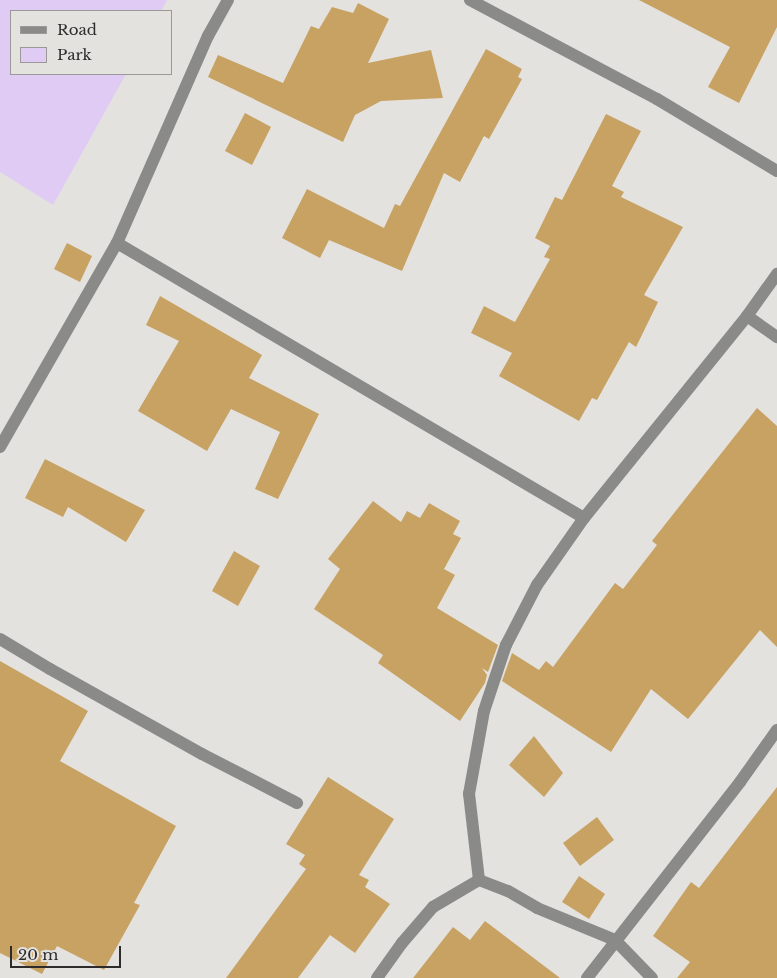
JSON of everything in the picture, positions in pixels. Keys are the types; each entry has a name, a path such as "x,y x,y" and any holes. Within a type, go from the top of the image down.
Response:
{"street":[{"path":"0,447 117,243 208,36 228,0"},
{"path":"470,0 658,99 777,171"},
{"path":"117,243 584,518"},
{"path":"479,880 469,794 484,711 506,645 537,586 584,518 747,316 777,274"},
{"path":"747,316 777,337"},
{"path":"0,639 202,754 297,803"},
{"path":"587,978 740,782 777,730"},
{"path":"479,880 508,892 537,908 615,940 652,978"},
{"path":"377,978 402,943 433,907 479,880"}],"green space":[{"path":"0,0 167,0 162,10 10,10 10,75 125,75 53,205 0,172"}],"building":[{"path":"639,0 777,0 777,27 739,103 708,87 730,47"},
{"path":"358,3 389,19 368,63 431,50 443,98 381,101 355,115 343,142 208,77 218,55 283,83 311,26 319,29 332,7 353,13"},
{"path":"486,49 522,69 518,77 522,79 489,139 484,136 460,182 444,173 402,271 329,240 320,258 282,238 307,189 384,228 395,204 400,206"},
{"path":"245,113 271,127 252,165 225,151"},
{"path":"606,114 641,131 612,186 624,192 621,197 683,227 644,295 658,302 636,347 629,342 597,400 592,398 579,421 499,376 512,353 471,333 484,306 515,322 550,259 544,257 550,246 535,238 555,197 562,200"},
{"path":"67,243 92,256 80,282 54,269"},
{"path":"160,296 262,355 249,378 319,414 278,499 255,489 280,432 231,409 207,451 138,411 179,341 146,325"},
{"path":"757,408 777,426 777,647 760,630 688,719 651,689 611,752 502,681 512,653 539,670 546,661 553,667 615,583 623,589 657,545 652,541"},
{"path":"45,459 145,510 126,542 68,507 63,517 25,498"},
{"path":"373,501 401,522 407,511 420,518 429,503 460,521 453,534 461,538 444,569 455,575 437,608 498,645 488,672 482,668 487,675 485,683 460,721 378,663 383,655 314,609 340,569 328,559"},
{"path":"234,551 260,566 238,606 212,591"},
{"path":"0,661 88,711 60,761 176,826 134,903 140,905 104,970 57,946 42,974 0,953"},
{"path":"534,736 563,773 544,797 509,765"},
{"path":"328,777 394,819 359,875 369,880 365,887 390,904 355,953 330,935 298,978 226,978 306,869 299,864 305,855 286,844"},
{"path":"777,787 777,978 677,978 690,962 653,936 691,882 699,888"},
{"path":"597,817 614,840 580,866 563,843"},
{"path":"579,876 605,894 589,919 562,902"},
{"path":"485,921 560,978 413,978 453,927 470,940"}]}
